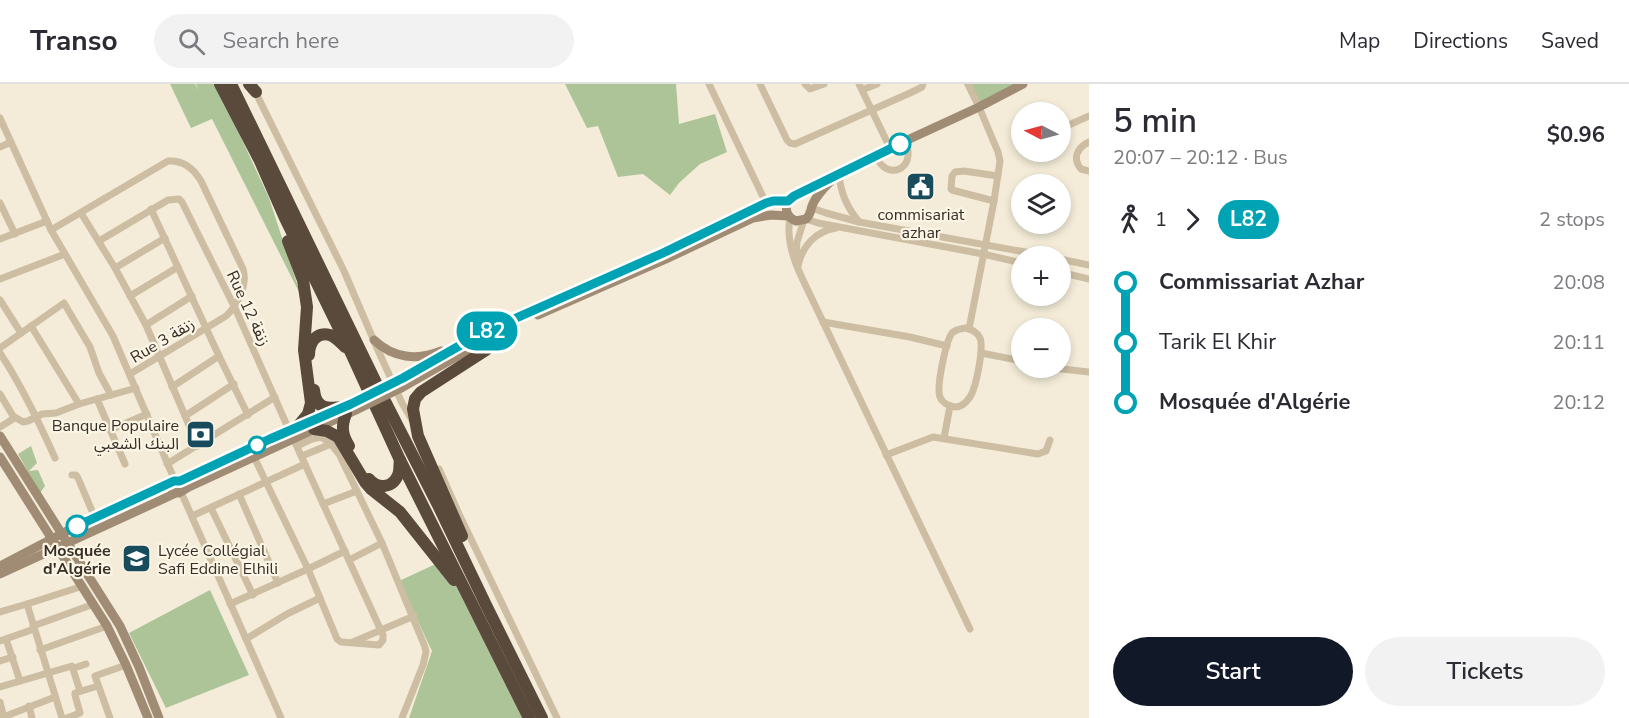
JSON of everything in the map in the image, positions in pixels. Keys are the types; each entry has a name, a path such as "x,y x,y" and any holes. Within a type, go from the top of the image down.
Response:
{"highway":[{"path":"220,84 260,161 400,460 529,718"},
{"path":"231,84 542,718"},
{"path":"260,161 303,280 307,298 304,350 311,403 308,414 294,435"},
{"path":"486,604 475,565 421,443 415,426 413,409 421,392 486,350 498,333"},
{"path":"351,353 332,335 317,336 312,341 309,348 315,396 318,403 326,408 349,409 344,420 343,434 370,482 382,487 394,482 400,460"},
{"path":"312,425 338,437 365,482 400,512 415,530 457,584 506,672"}],"main road":[{"path":"789,217 786,209 788,201 794,196 1020,85"},
{"path":"64,538 95,518 254,457 312,425 400,384 498,333 753,218 771,215 789,217 796,221 805,220 821,191 837,176"},
{"path":"798,196 806,197 811,207"},
{"path":"400,384 480,334 663,253 766,203 788,201"},
{"path":"374,340 385,349 398,355 426,356 489,327 512,321"},
{"path":"0,574 64,538 294,435"},
{"path":"0,436 123,633 159,718"},
{"path":"0,457 107,626 148,718"},
{"path":"0,566 54,543"}],"street":[{"path":"709,84 766,203"},
{"path":"760,84 787,140 793,144 919,88 923,84"},
{"path":"805,84 810,89 824,84"},
{"path":"877,84 861,87 890,148"},
{"path":"968,84 999,157 994,201 969,329"},
{"path":"252,87 340,263 402,403 431,453 557,718"},
{"path":"1071,124 1089,116"},
{"path":"0,118 51,230 113,336 167,464 281,718"},
{"path":"0,147 11,142"},
{"path":"876,156 885,168 890,170 900,168 908,161 909,156 905,142"},
{"path":"1089,142 1079,149 1076,159 1081,169 1089,171"},
{"path":"51,230 168,161 178,162 192,169 201,181 245,274 245,281 235,308"},
{"path":"994,201 952,190 951,181 955,172 964,171 998,176"},
{"path":"837,176 847,205 859,222"},
{"name":"Rue 12 زنقة","path":"151,209 168,200 179,200 184,206 235,308 381,629"},
{"path":"0,203 15,234"},
{"path":"811,207 859,222 1011,249"},
{"path":"99,241 151,209 248,415"},
{"path":"81,213 146,325 198,446"},
{"path":"789,217 788,232 797,266 970,629"},
{"path":"797,266 797,242 805,220 1011,260"},
{"path":"0,239 47,221"},
{"path":"797,266 804,248 811,240 820,233 840,227"},
{"path":"115,268 165,238"},
{"path":"0,279 65,254"},
{"path":"1071,261 1089,265"},
{"path":"130,296 178,267"},
{"path":"1071,275 1089,279"},
{"path":"146,325 192,296"},
{"path":"0,300 3,312 21,333"},
{"path":"0,348 64,303 90,347 99,373 111,396"},
{"name":"Rue 3 زنقة","path":"130,374 207,328 235,308"},
{"path":"823,322 947,346"},
{"path":"32,326 79,404"},
{"path":"969,329 976,333 981,342 981,353 972,394 960,406 950,406 942,400 939,392 947,346 951,336 957,330 969,329"},
{"path":"0,353 37,417 55,458"},
{"path":"981,353 1011,359"},
{"path":"172,387 219,357"},
{"path":"1071,370 1089,372"},
{"path":"185,416 234,384"},
{"path":"0,394 13,416 23,422 42,414 56,413 136,388"},
{"path":"167,464 275,397"},
{"path":"97,399 125,464"},
{"path":"944,438 950,406"},
{"path":"110,430 147,414"},
{"path":"0,428 13,419 13,416"},
{"path":"294,435 312,439 320,437 331,444 339,454 382,543 426,647 402,718"},
{"path":"886,455 927,438 944,438 1038,454 1046,451 1050,440"},
{"path":"192,516 239,495 331,444"},
{"path":"254,457 308,569 337,639 341,642 379,645 383,640 381,629"},
{"path":"72,476 77,476 95,518"},
{"path":"323,504 357,491"},
{"path":"239,495 278,583"},
{"path":"211,507 253,595"},
{"path":"349,560 382,543"},
{"path":"230,604 345,551"},
{"path":"0,612 83,586"},
{"path":"246,639 287,614 320,598"},
{"path":"27,604 62,718"},
{"path":"20,681 13,657 3,640 94,604"},
{"path":"351,643 414,616"},
{"path":"40,650 107,626"},
{"path":"0,661 13,657"},
{"path":"0,687 69,666 74,668 86,664"},
{"path":"110,718 95,676 126,665"},
{"path":"74,668 80,691"},
{"path":"67,718 80,713 75,693 98,686"},
{"path":"0,702 4,718 55,697"},
{"path":"29,706 32,718"}],"green space":[{"path":"170,84 195,84 198,90 196,84 216,84 269,198 301,296 212,119 191,128"},
{"path":"565,84 676,84 679,124 715,114 727,152 700,164 679,183 670,195 643,174 618,177 598,126 587,128"},
{"path":"964,84 1017,84 976,108"},
{"path":"31,446 37,463 29,471 38,470 45,486 40,493 18,454"},
{"path":"440,562 457,584 529,718 409,718 432,651 399,581"},
{"path":"210,590 249,675 166,708 129,633"}],"bus line":[{"name":"L82","path":"77,526 351,404 403,378 480,334 663,253 766,203 788,201 900,144"}],"place":[{"name":"commisariat azhar","path":"921,186"},
{"name":"Banque Populaire البنك الشعبي","path":"200,434"},
{"name":"Mosquée d'Algérie","path":"77,526"},
{"name":"Lycée Collégial Safi Eddine Elhili","path":"137,559"}]}
